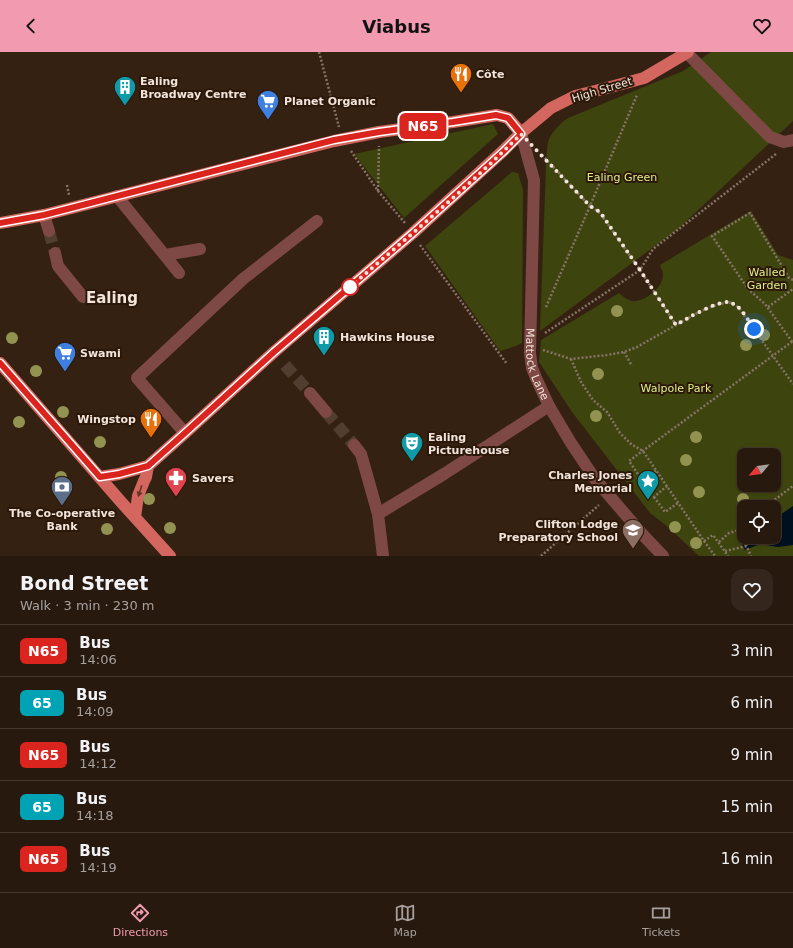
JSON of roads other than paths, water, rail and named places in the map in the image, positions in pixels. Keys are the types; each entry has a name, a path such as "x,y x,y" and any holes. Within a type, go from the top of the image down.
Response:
{"main road":[{"name":"High Street","path":"148,466 274,352 413,233 551,108 575,96 644,78 687,52"},
{"path":"0,223 44,215 117,196 349,141 379,132 496,115 508,118 521,134"},
{"path":"0,363 170,556"},
{"path":"100,477 119,474 148,466 146,477 138,496 135,517"}],"street":[{"path":"687,52 770,137 784,142 793,140"},
{"name":"Mattock Lane","path":"521,134 534,180 530,342 532,368 549,406 595,479 663,556"},
{"path":"117,196 179,273"},
{"path":"44,215 49,231"},
{"path":"185,433 137,378 243,279 317,220"},
{"path":"165,255 200,249"},
{"path":"55,253 58,266 83,297"},
{"path":"310,393 326,412"},
{"path":"378,514 444,474 549,406"},
{"path":"354,445 361,454 378,514 383,556"}],"water":[{"path":"793,506 793,545 778,547 760,544 781,544 781,514"},
{"path":"742,544 760,544 745,550"}],"tunnel":[{"path":"49,231 55,253"},
{"path":"285,365 310,393"},
{"path":"326,412 354,445"}],"place":[{"name":"Côte","path":"461,94"},
{"name":"Ealing Broadway Centre","path":"125,106"},
{"name":"Planet Organic","path":"268,120"},
{"name":"Hawkins House","path":"324,356"},
{"name":"Swami","path":"65,372"},
{"name":"Wingstop","path":"151,438"},
{"name":"Ealing Picturehouse","path":"412,462"},
{"name":"Savers","path":"176,498"},
{"name":"Charles Jones Memorial","path":"648,500"},
{"name":"The Co-operative Bank","path":"62,506"},
{"name":"Clifton Lodge Preparatory School","path":"633,550"}],"district":[{"name":"Ealing","path":"112,298"}],"park label":[{"name":"Ealing Green","path":"622,177"},
{"name":"Walled Garden","path":"767,278"},
{"name":"Walpole Park","path":"676,388"}]}
